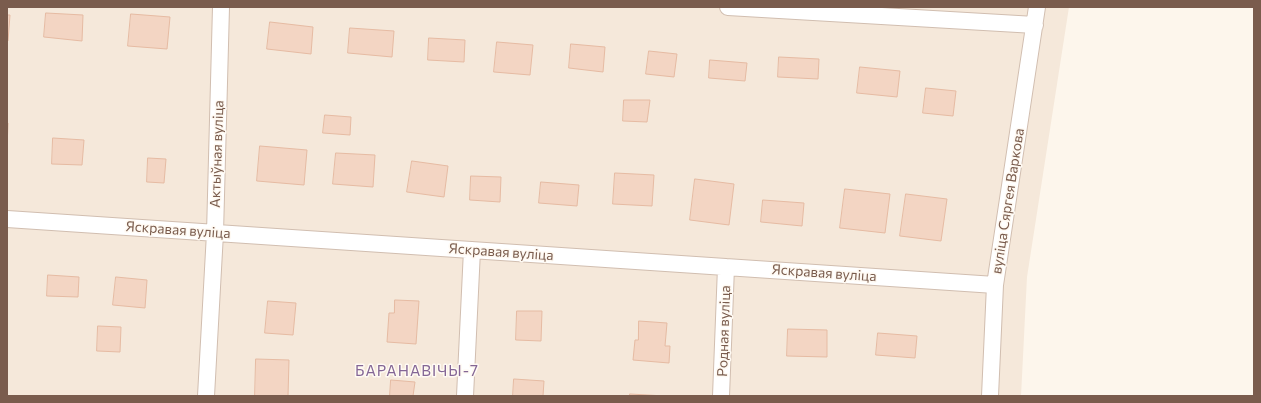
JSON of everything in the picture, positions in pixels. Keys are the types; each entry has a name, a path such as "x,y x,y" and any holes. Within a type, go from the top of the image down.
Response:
{"street":[{"name":"Актыўная вуліца","path":"206,396 215,233 221,7"},
{"path":"728,7 1035,26"},
{"name":"вуліца Сяргея Варкова","path":"990,396 995,285 1037,7"},
{"name":"Яскравая вуліца","path":"7,218 995,285"},
{"path":"465,396 472,250"},
{"name":"Родная вуліца","path":"721,396 726,267"}],"shaded area":[{"path":"7,7 1069,7 1027,277 1021,396 7,396"}],"building":[{"path":"46,13 83,15 82,41 44,37"},
{"path":"131,14 170,17 167,49 128,46"},
{"path":"7,15 10,15 8,41 7,41"},
{"path":"270,22 313,27 311,54 267,49"},
{"path":"350,28 394,31 392,57 348,53"},
{"path":"429,38 465,40 464,62 428,60"},
{"path":"497,42 533,45 530,75 494,72"},
{"path":"571,44 605,47 603,72 569,68"},
{"path":"649,51 677,54 674,77 646,74"},
{"path":"779,57 819,59 818,79 778,77"},
{"path":"710,60 747,63 745,81 709,78"},
{"path":"860,67 900,71 897,97 857,93"},
{"path":"926,88 956,91 953,116 923,113"},
{"path":"624,100 650,100 647,122 623,121"},
{"path":"325,115 351,117 350,135 323,133"},
{"path":"7,123 8,123 7,148"},
{"path":"53,138 84,140 82,165 52,164"},
{"path":"260,146 307,150 304,185 257,181"},
{"path":"336,153 375,155 373,187 333,184"},
{"path":"148,158 166,159 164,183 147,182"},
{"path":"412,161 448,166 444,197 407,192"},
{"path":"615,173 654,175 652,206 613,204"},
{"path":"471,176 501,177 500,202 470,200"},
{"path":"695,179 734,184 729,225 690,220"},
{"path":"541,182 579,185 577,206 539,203"},
{"path":"845,189 890,194 885,233 840,228"},
{"path":"906,194 947,199 941,241 900,236"},
{"path":"763,200 804,203 802,226 761,222"},
{"path":"48,275 79,277 78,297 47,296"},
{"path":"116,277 147,280 145,308 113,305"},
{"path":"395,300 419,301 416,344 387,342 389,313 394,313"},
{"path":"268,301 296,303 293,335 265,333"},
{"path":"517,311 542,311 541,341 516,340"},
{"path":"639,321 667,323 665,346 670,346 669,363 633,360 635,340 638,340"},
{"path":"98,326 121,327 120,352 97,351"},
{"path":"788,329 827,330 827,357 787,356"},
{"path":"878,333 917,336 915,358 876,355"},
{"path":"256,359 289,360 288,396 255,396"},
{"path":"514,379 544,381 543,396 513,396"},
{"path":"391,380 415,382 413,396 390,396"},
{"path":"630,394 665,396 630,396"}],"district":[{"name":"БАРАНАВІЧЫ-7","path":"417,371"}]}
